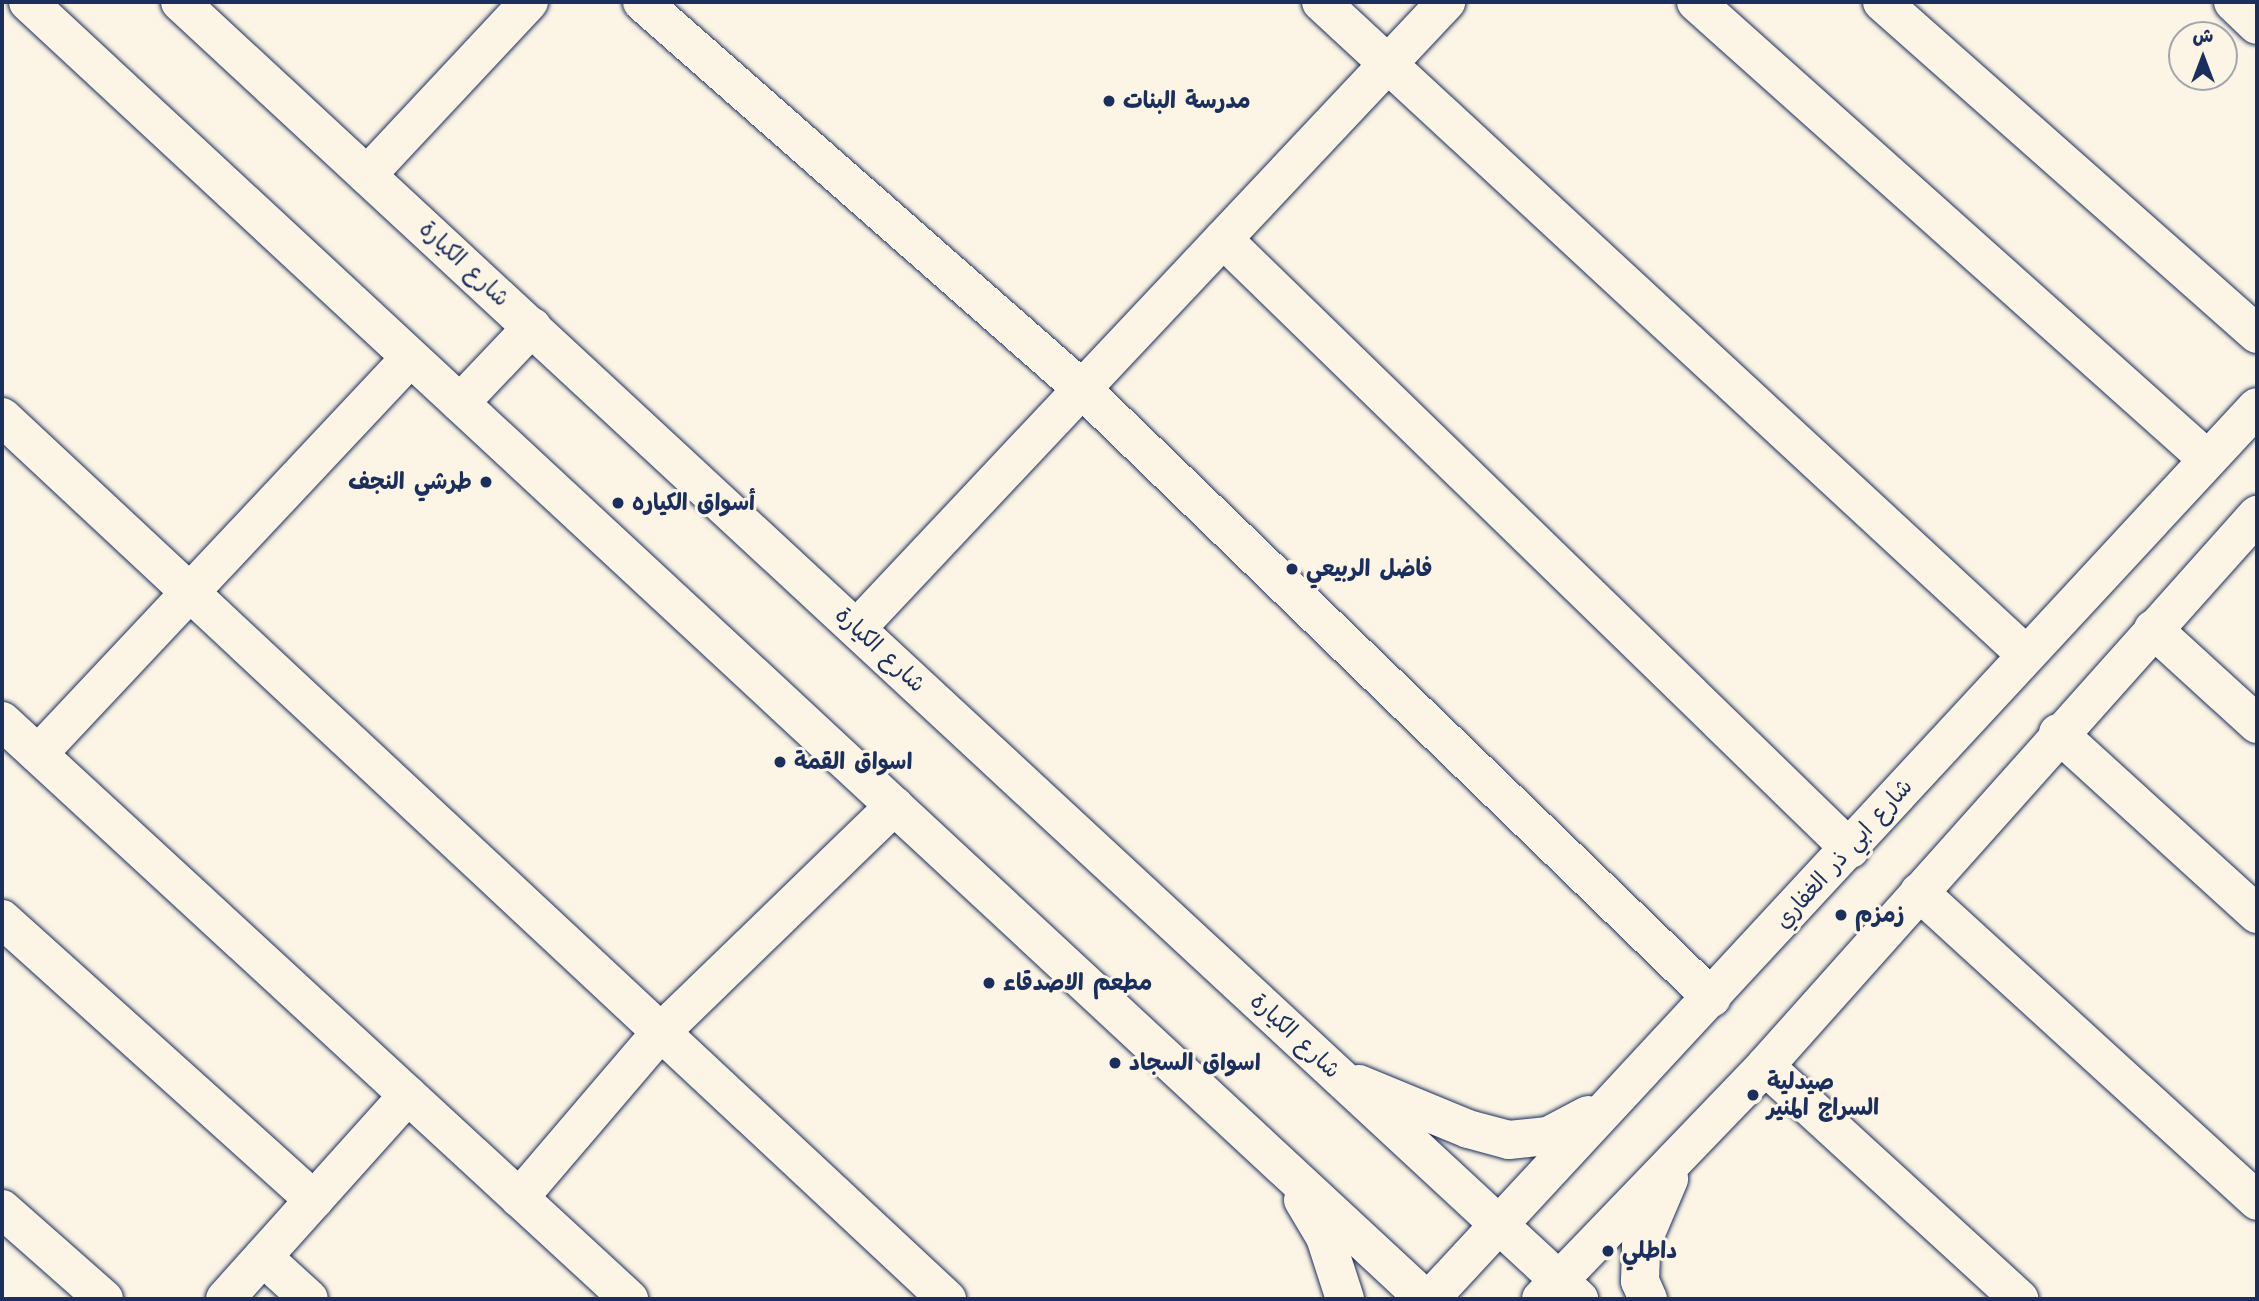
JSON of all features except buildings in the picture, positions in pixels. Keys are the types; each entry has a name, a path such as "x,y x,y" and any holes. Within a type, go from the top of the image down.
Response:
{"street":[{"path":"28,2 1424,1299"},
{"name":"شارع الكيارة","path":"180,2 1338,1075 1497,1224 1559,1293"},
{"path":"367,175 529,2"},
{"path":"642,2 1082,389 1712,998"},
{"path":"1321,2 2025,654"},
{"path":"857,628 1446,2"},
{"path":"1696,2 2206,458"},
{"path":"1882,2 2257,334"},
{"path":"2233,2 2257,25"},
{"path":"1223,239 1850,849"},
{"path":"460,403 532,327"},
{"path":"38,754 410,358"},
{"name":"شارع ابي ذر الغفاري","path":"1430,1299 1497,1224 1850,849 2206,458 2257,407"},
{"path":"2,417 947,1299"},
{"path":"1559,1293 1684,1149 1765,1066 2058,733 2257,515"},
{"path":"2153,629 2257,724"},
{"path":"2,721 629,1299"},
{"path":"2058,733 2257,914"},
{"path":"519,1198 661,1032 894,806"},
{"path":"1919,892 2257,1201"},
{"path":"2,919 314,1200"},
{"path":"1765,1066 2019,1299"},
{"path":"1338,1075 1468,1129 1509,1140 1548,1136 1614,1100"},
{"path":"225,1299 408,1096"},
{"path":"1648,1299 1640,1281 1641,1245 1684,1149"},
{"path":"1286,1170 1325,1237 1345,1299"},
{"path":"2,1209 104,1299"},
{"path":"263,1256 309,1299"}],"place":[{"name":"مدرسة البنات","path":"1109,101"},
{"name":"طرشي النجف","path":"486,482"},
{"name":"أسواق الكياره","path":"618,503"},
{"name":"فاضل الربيعي","path":"1292,569"},
{"name":"اسواق القمة","path":"780,762"},
{"name":"زمزم","path":"1841,915"},
{"name":"مطعم الاصدقاء","path":"989,983"},
{"name":"اسواق السجاد","path":"1115,1063"},
{"name":"صيدلية السراج المنير","path":"1753,1095"},
{"name":"داطلي","path":"1608,1251"}]}
